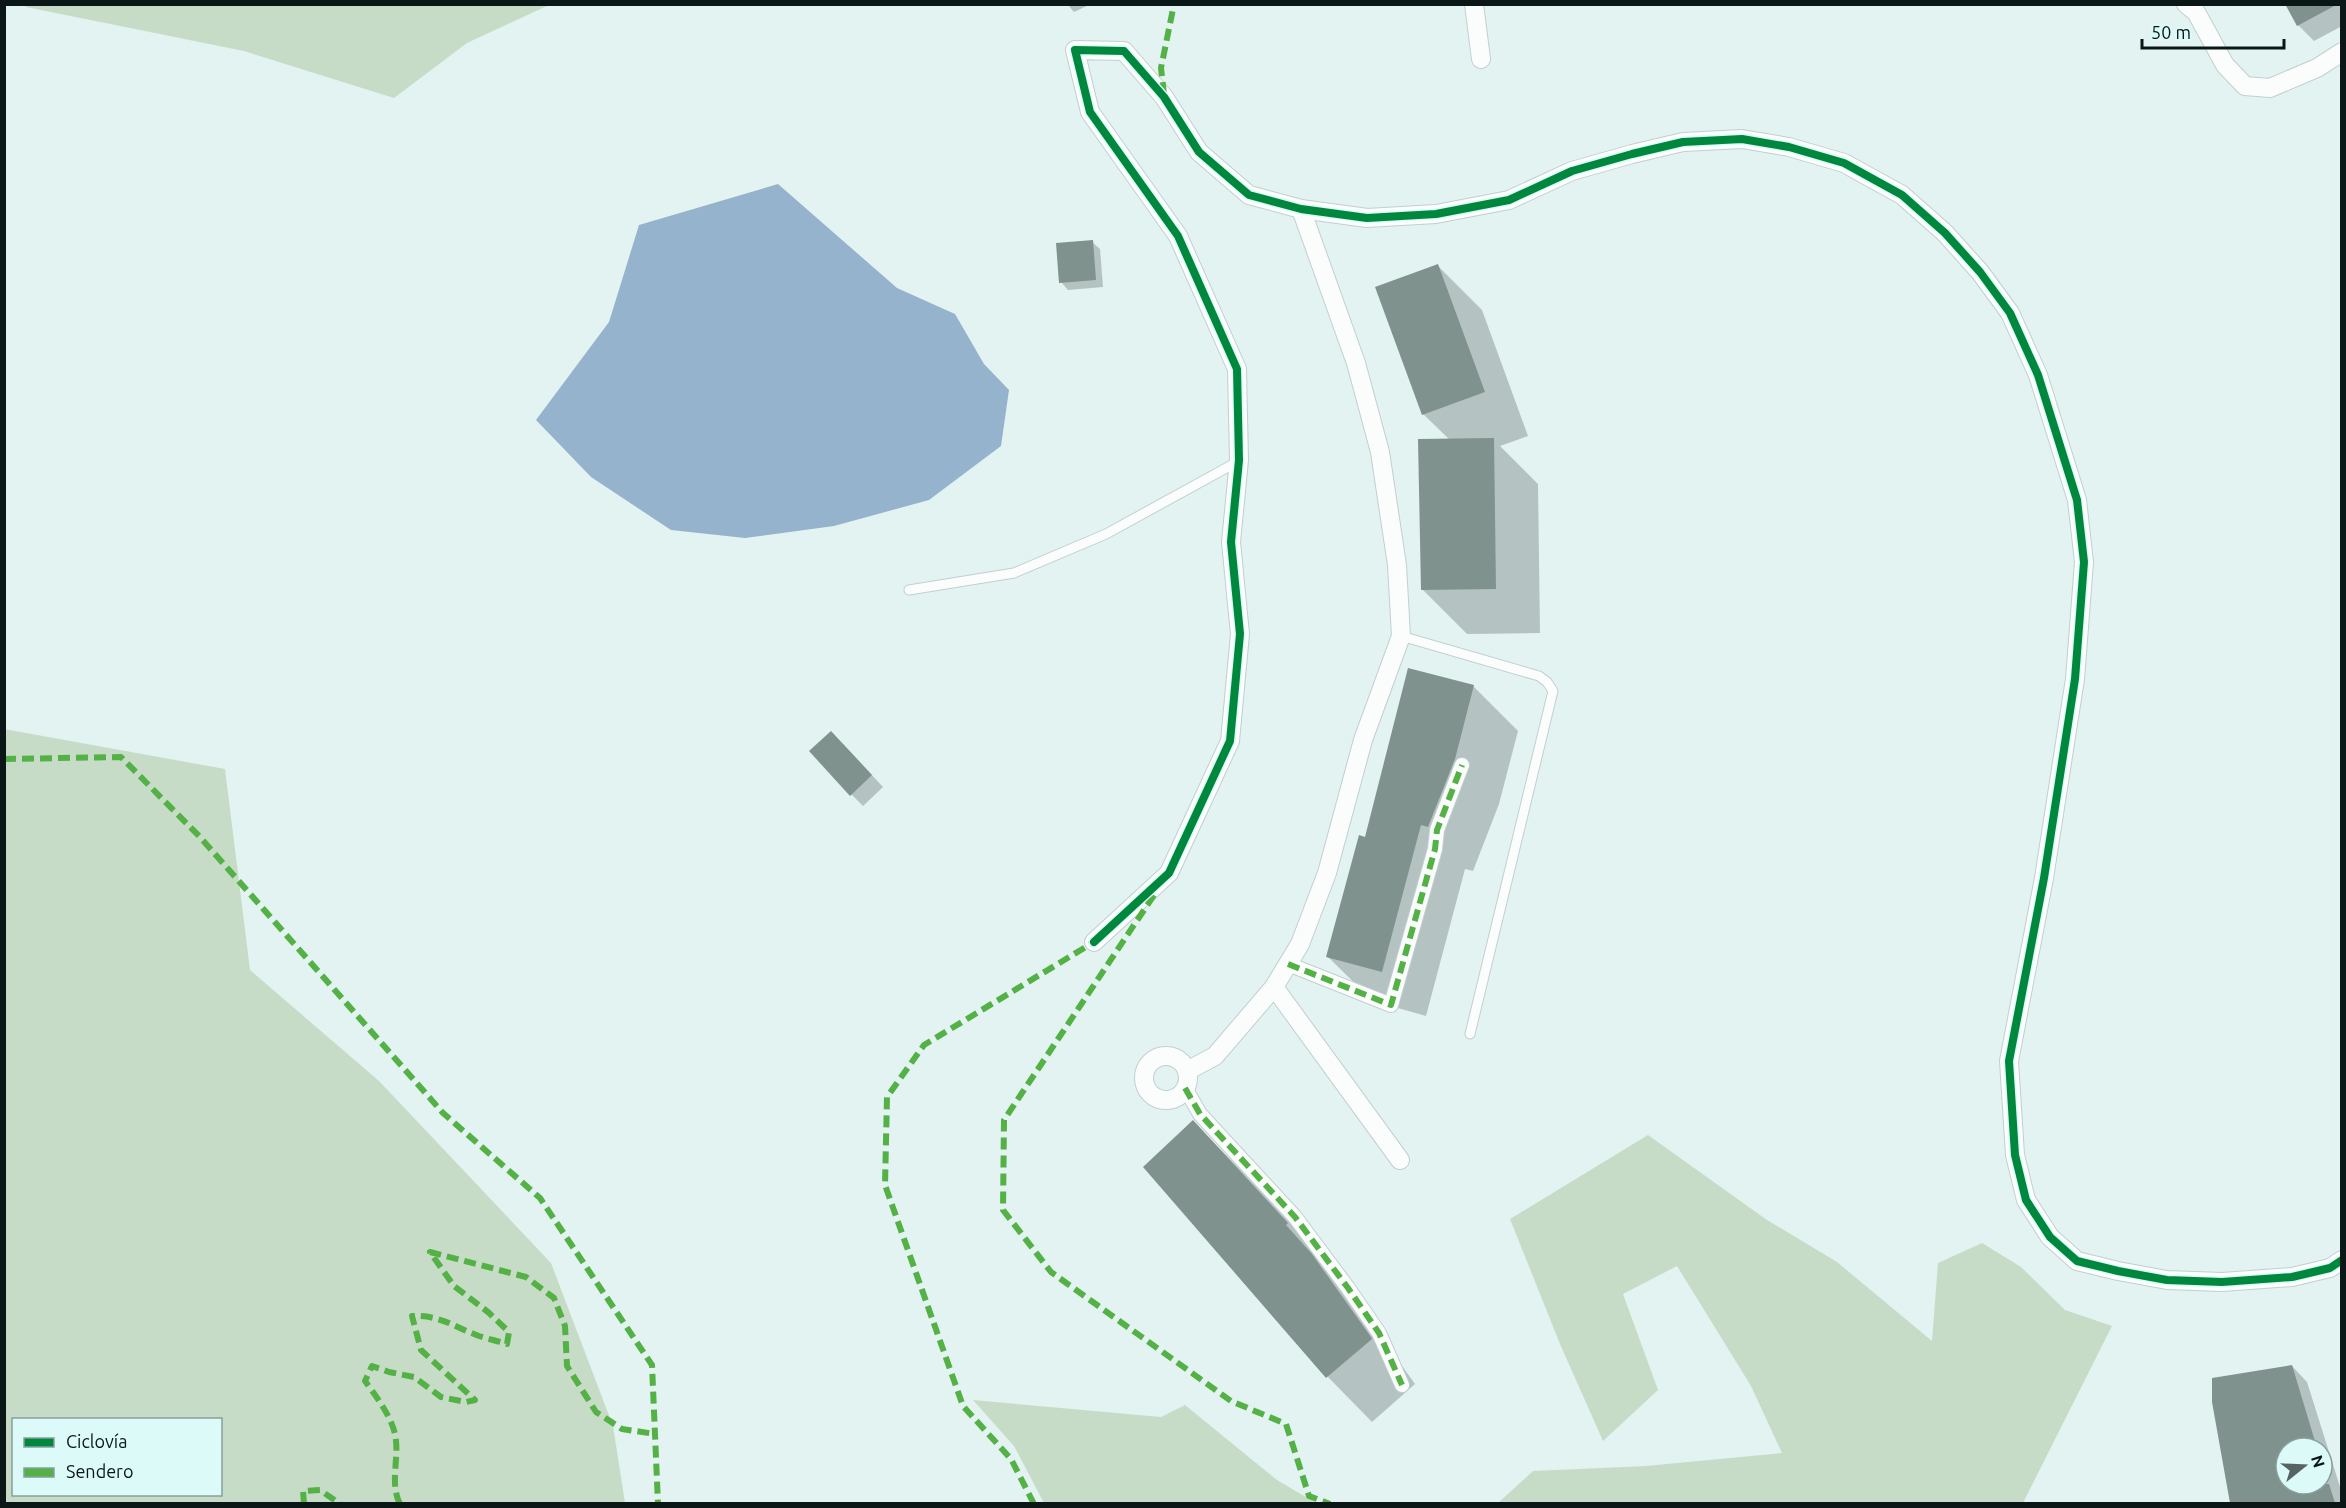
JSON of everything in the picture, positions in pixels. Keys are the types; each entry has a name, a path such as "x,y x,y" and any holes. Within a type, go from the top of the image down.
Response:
{"street":[{"path":"1474,4 1481,59"},
{"path":"2186,4 2196,12 2225,65 2245,86 2270,88 2317,68 2342,52"},
{"path":"1094,942 1169,873 1230,741 1240,634 1231,542 1239,460 1237,369 1178,237 1089,112 1075,50 1124,51 1164,97 1199,152 1249,195 1301,208 1367,218 1436,214 1509,200 1572,171 1683,142 1742,139 1789,147 1844,163 1902,195 1945,232 1980,272 2010,313 2038,375 2077,500 2084,562 2075,679 2044,878 2010,1061 2015,1155 2026,1200 2050,1237 2077,1260 2127,1273 2167,1280 2222,1282 2292,1277 2330,1268 2342,1260"},
{"path":"1301,208 1356,363 1380,452 1397,565 1401,636 1363,740 1327,873 1300,944 1274,987 1215,1056 1186,1080 1200,1114 1295,1217 1348,1288 1379,1333 1402,1384"},
{"path":"1288,964 1391,1005 1435,849 1437,830 1462,765"},
{"path":"1274,987 1400,1160"}],"lane":[{"path":"909,590 1014,573 1106,534 1239,460"},
{"path":"1401,636 1539,676 1553,691 1470,1034"}],"green space":[{"path":"24,5 549,5 467,43 394,98 244,51"},
{"path":"4,729 225,769 250,970 379,1081 551,1263 613,1426 625,1503 5,1503"},
{"path":"1648,1135 1767,1220 1837,1262 1932,1341 1938,1263 1982,1243 2021,1267 2065,1310 2112,1326 2023,1503 1498,1503 1533,1471 1646,1466 1782,1453 1751,1386 1677,1266 1623,1294 1658,1390 1603,1441 1560,1344 1510,1219"},
{"path":"973,1400 1161,1417 1185,1405 1277,1480 1316,1503 1044,1503 1014,1446"}],"water":[{"path":"778,184 897,288 955,314 984,364 1009,390 1001,446 929,500 834,526 745,538 671,530 591,477 536,420 609,322 639,225"}],"building":[{"path":"2285,4 2338,4 2297,26"},
{"path":"1093,240 1096,280 1059,283 1056,243"},
{"path":"1438,264 1485,392 1422,415 1375,287"},
{"path":"1494,438 1496,589 1421,590 1418,439"},
{"path":"1408,668 1474,685 1455,759 1428,827 1421,825 1382,972 1326,957 1359,835 1365,837"},
{"path":"831,731 872,775 850,796 809,751"},
{"path":"1193,1120 1288,1223 1286,1225 1312,1254 1371,1337 1372,1339 1326,1378 1143,1167"},
{"path":"2292,1365 2313,1436 2274,1436 2274,1496 2333,1496 2335,1503 2230,1503 2212,1402 2212,1378"}],"marked path":[{"path":"1164,94 1161,68 1174,4"},
{"path":"4,759 121,757 200,837 443,1113 540,1198 652,1365 658,1504"},
{"path":"1288,964 1391,1005 1435,849 1437,830 1462,765"},
{"path":"1154,895 1004,1120 1003,1210 1051,1272 1231,1401 1286,1424 1309,1496 1330,1504"},
{"path":"1034,1504 1011,1459 963,1406 885,1185 887,1097 924,1045 1094,942"},
{"path":"1185,1088 1200,1114 1295,1217 1348,1288 1379,1333 1402,1385"},
{"path":"400,1504 395,1487 395,1434 387,1413 365,1381 372,1366 414,1377 441,1397 466,1402 475,1400 421,1350 412,1316 431,1317 479,1336 507,1344 509,1332 488,1312 454,1286 430,1252 526,1277 554,1298 565,1326 567,1366 596,1412 622,1429 655,1434"},
{"path":"304,1504 303,1491 320,1490 340,1504"}],"cycle path":[{"path":"1094,942 1169,873 1230,741 1240,634 1231,542 1239,460 1237,369 1178,236 1090,112 1075,50 1124,51 1164,97 1199,152 1249,195 1301,209 1367,218 1436,214 1509,200 1572,171 1683,142 1742,139 1789,147 1844,163 1902,195 1945,233 1980,272 2010,313 2038,375 2077,500 2084,562 2075,679 2044,878 2009,1061 2015,1155 2026,1200 2050,1237 2077,1261 2118,1271 2167,1280 2222,1282 2292,1277 2330,1268 2342,1260"}]}
